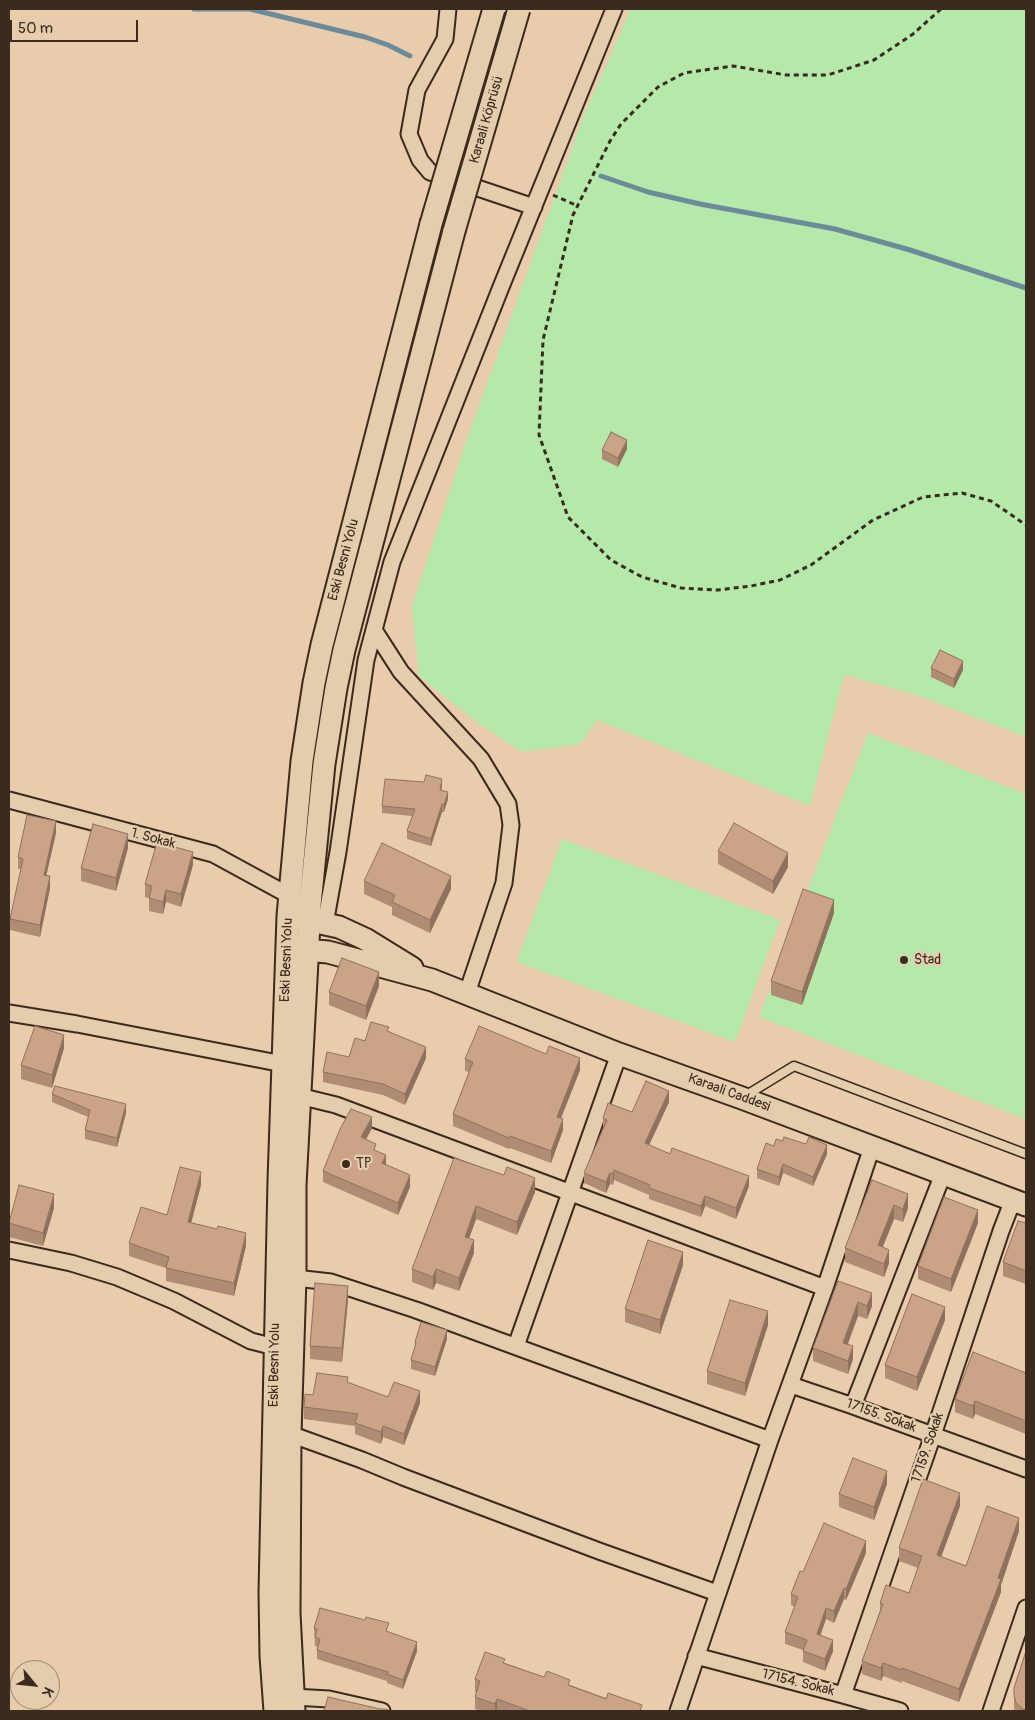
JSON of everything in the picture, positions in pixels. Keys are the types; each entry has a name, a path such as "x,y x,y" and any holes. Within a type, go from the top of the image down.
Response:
{"main road":[{"name":"Karaali Köprüsü","path":"431,224 494,9"},
{"name":"Karaali Köprüsü","path":"454,231 519,9"},
{"name":"Eski Besni Yolu","path":"275,1711 271,1656 270,1592 283,1064 289,906 302,761 314,683 332,606 431,224"},
{"name":"Eski Besni Yolu","path":"294,1704 289,1613 290,1434 295,1278 295,1185 308,950 317,922 324,764 336,688 354,612 454,231"},
{"path":"289,906 317,922 339,927 365,939 432,980"},
{"path":"287,948 328,952 432,980"},
{"name":"Karaali Caddesi","path":"432,980 619,1054 742,1098 1019,1203"}],"street":[{"path":"448,9 445,39 417,90 410,134 420,160 430,172 534,207"},
{"path":"317,922 338,852 366,660 392,562 614,9"},
{"path":"374,630 401,672 481,759 508,804 511,825 504,883 467,994"},
{"name":"1. Sokak","path":"9,800 212,854 289,906"},
{"path":"9,1013 283,1064"},
{"path":"516,1346 619,1054"},
{"path":"299,1096 336,1105 825,1288"},
{"path":"678,1711 872,1147"},
{"path":"853,1406 943,1174"},
{"name":"17159. Sokak","path":"843,1695 933,1435 1001,1230 1019,1203"},
{"path":"9,1250 71,1263 117,1277 174,1301 251,1341 275,1347"},
{"path":"295,1278 331,1282 516,1346 770,1440"},
{"name":"17155. Sokak","path":"791,1385 1026,1469"},
{"path":"290,1434 599,1551 718,1592"},
{"path":"990,1711 1026,1608"},
{"name":"17154. Sokak","path":"696,1656 900,1711"},
{"path":"294,1704 329,1699 382,1711"}],"lane":[{"path":"742,1098 794,1066 1026,1154"}],"path":[{"path":"941,9 913,34 874,60 828,75 786,75 733,66 684,73 658,87 621,124 610,141 574,215 543,340 539,435 568,517 611,560 642,577 681,588 718,590 780,580 811,565 873,520 923,497 962,493 991,501 1026,526"},
{"path":"541,190 578,206"}],"green space":[{"path":"631,9 1026,9 1026,737 914,694 844,675 810,806 597,720 580,744 522,752 478,723 419,676 412,606 465,445 583,118"},
{"name":"Stad","path":"868,733 1026,794 1026,1119 759,1017"},
{"path":"562,839 780,920 735,1042 517,962"}],"building":[{"path":"611,432 627,440 618,458 602,450"},
{"path":"940,650 963,661 954,679 931,668"},
{"path":"426,775 442,779 440,790 448,792 444,805 442,804 431,839 407,831 415,809 382,806 385,779 424,782"},
{"path":"27,815 56,821 44,875 50,876 40,925 10,919 23,859 18,857"},
{"path":"734,823 788,853 773,881 718,851"},
{"path":"93,824 128,834 116,878 81,868"},
{"path":"157,842 193,852 181,894 166,890 163,902 149,898 152,886 145,884"},
{"path":"382,843 451,876 430,920 392,902 395,895 364,881"},
{"path":"803,889 834,900 802,992 771,981"},
{"path":"342,958 379,972 366,1006 329,992"},
{"path":"371,1022 389,1027 387,1031 426,1047 405,1094 383,1084 323,1072 327,1052 349,1057 355,1038 365,1041"},
{"path":"35,1026 64,1035 52,1075 21,1065"},
{"path":"479,1026 546,1054 549,1046 580,1058 557,1117 563,1119 551,1151 510,1136 509,1138 453,1114 473,1062 465,1059"},
{"path":"646,1081 669,1091 645,1143 670,1154 672,1148 749,1176 736,1208 705,1196 701,1206 649,1188 650,1185 614,1170 613,1174 610,1173 606,1182 584,1173 607,1120 603,1118 608,1103 632,1112"},
{"path":"55,1086 126,1104 117,1138 85,1130 90,1110 52,1094"},
{"path":"351,1109 372,1117 361,1137 376,1144 374,1150 386,1155 382,1163 410,1175 398,1203 323,1171 340,1129"},
{"path":"784,1137 806,1144 809,1137 827,1145 813,1177 783,1164 779,1177 757,1169 766,1143 774,1146 776,1139 783,1141"},
{"path":"454,1158 504,1175 507,1167 535,1178 517,1222 476,1206 465,1237 474,1240 459,1278 436,1269 433,1277 412,1269"},
{"path":"180,1167 201,1172 188,1222 217,1229 218,1226 246,1233 234,1283 166,1268 169,1257 129,1243 141,1207 167,1215"},
{"path":"872,1180 908,1194 903,1209 894,1205 878,1245 889,1250 884,1264 845,1248"},
{"path":"19,1185 54,1194 43,1233 9,1223"},
{"path":"944,1197 978,1210 951,1279 918,1266"},
{"path":"1018,1221 1026,1223 1026,1271 1003,1262"},
{"path":"648,1240 683,1252 660,1320 625,1309"},
{"path":"838,1281 872,1293 867,1306 858,1302 843,1343 853,1346 848,1361 813,1348"},
{"path":"315,1283 348,1286 342,1348 310,1346"},
{"path":"912,1294 945,1307 917,1377 885,1365"},
{"path":"730,1300 768,1311 745,1383 707,1371"},
{"path":"421,1322 447,1330 435,1367 411,1360"},
{"path":"973,1352 1026,1373 1026,1421 975,1401 973,1406 955,1399"},
{"path":"317,1373 348,1377 347,1382 388,1397 394,1382 420,1391 404,1434 383,1426 381,1432 355,1423 358,1414 304,1407 305,1394 313,1395"},
{"path":"853,1458 887,1471 874,1507 839,1494"},
{"path":"923,1479 960,1493 937,1555 966,1566 987,1506 1019,1518 998,1578 1001,1579 959,1689 902,1668 902,1670 883,1663 881,1668 862,1661 883,1604 880,1603 886,1585 909,1593 922,1556 899,1548"},
{"path":"824,1523 866,1541 846,1589 844,1588 834,1611 826,1608 817,1634 833,1640 825,1659 803,1651 807,1640 785,1632 798,1597 791,1594 800,1571 803,1572"},
{"path":"320,1608 365,1620 366,1617 389,1623 386,1631 417,1642 403,1680 387,1674 388,1672 317,1650 320,1639 315,1637 317,1629 314,1628"},
{"path":"1026,1651 1026,1710 1016,1703 1014,1688"},
{"path":"485,1652 505,1659 503,1663 544,1677 547,1671 570,1680 568,1685 606,1699 608,1693 642,1705 640,1711 530,1711 497,1699 495,1704 475,1697 480,1681 475,1679"},
{"path":"328,1697 380,1709 392,1711 324,1711"}],"waterway":[{"path":"194,9 250,9 365,37 388,45 410,56"},
{"path":"601,176 648,192 700,204 835,229 910,250 1026,288"}],"place":[{"name":"Stad","path":"904,960"},
{"name":"TP","path":"346,1164"}]}
